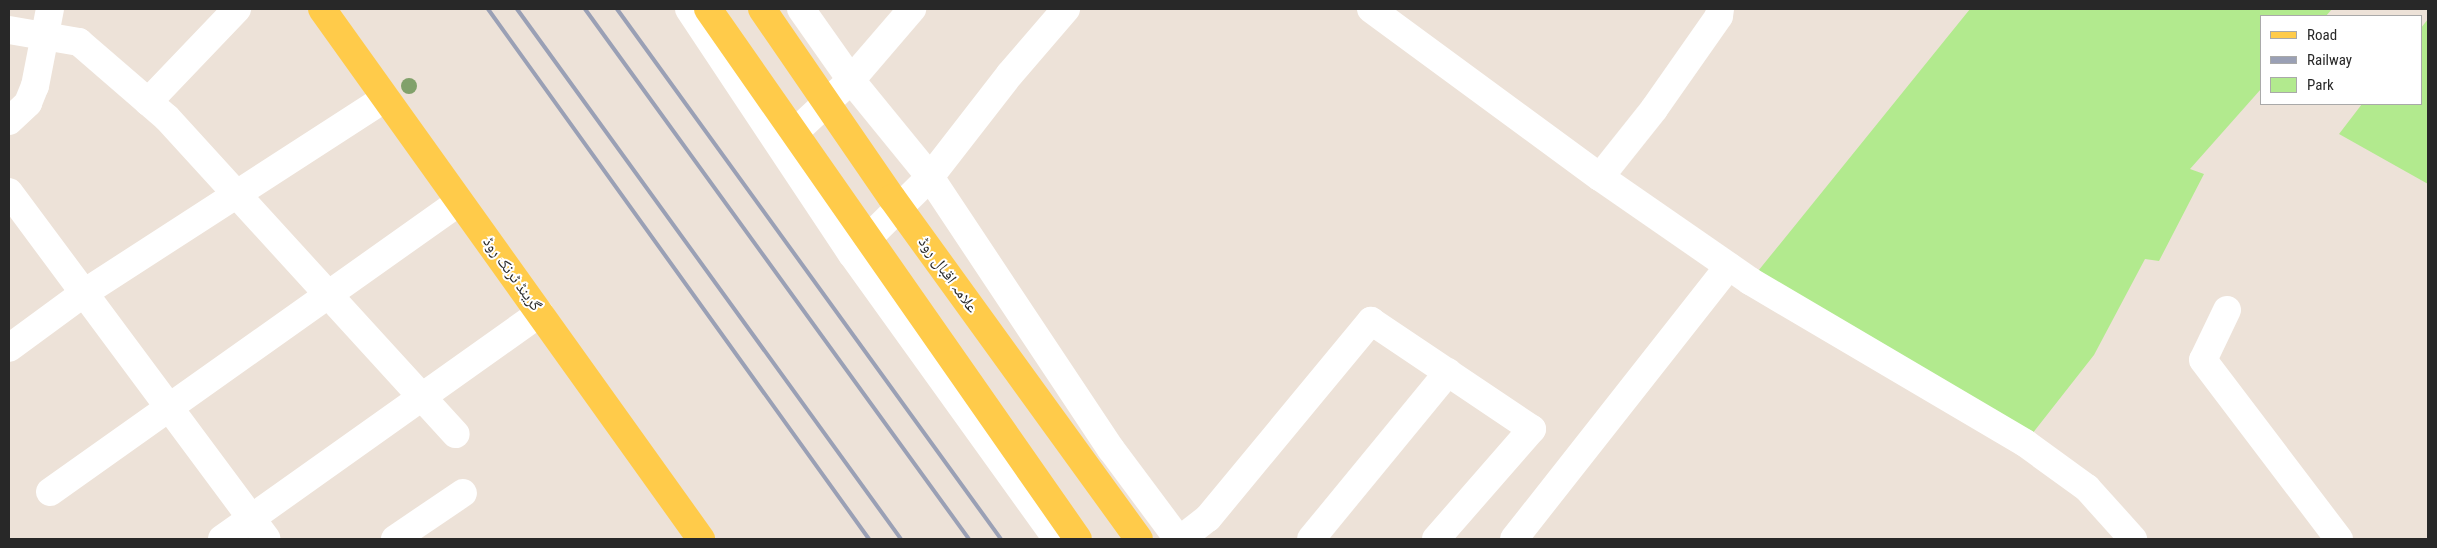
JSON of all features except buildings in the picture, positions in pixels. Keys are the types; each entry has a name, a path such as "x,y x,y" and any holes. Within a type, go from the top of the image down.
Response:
{"main road":[{"name":"گرینڈ ٹرنک روڈ","path":"322,9 701,539"},
{"path":"708,9 1078,539"},
{"name":"علامہ اقبال روڈ","path":"762,9 892,198 1139,539"}],"street":[{"path":"9,121 28,103 47,37 50,9"},
{"path":"148,102 236,9"},
{"path":"689,9 852,254 1057,539"},
{"path":"781,145 851,80 912,9"},
{"path":"852,254 930,177 1010,74 1066,9"},
{"path":"1600,177 1654,109 1719,16 1720,9"},
{"path":"807,11 851,80 930,177 1111,449 1179,539 1208,518 1371,320 1532,429 1436,539"},
{"path":"1386,13 1600,177 1729,266 2025,443 2087,488 2133,539"},
{"path":"9,30 79,42 168,118 456,434"},
{"path":"9,348 84,293 386,98"},
{"path":"9,192 259,529"},
{"path":"50,492 170,410 459,202"},
{"path":"1514,539 1729,266"},
{"path":"2227,310 2203,360 2339,539"},
{"path":"222,539 259,529 422,396 540,313"},
{"path":"1312,539 1448,372"},
{"path":"395,539 463,493"}],"green space":[{"path":"1970,9 2332,9 2327,15 2260,15 2260,90 2190,169 2204,174 2159,261 2145,259 2094,355 2025,443 1750,281"},
{"path":"2428,19 2428,184 2339,134 2361,105 2422,105 2422,27"}],"railway":[{"path":"488,9 869,539"},
{"path":"517,9 901,539"},
{"path":"585,9 969,539"},
{"path":"617,9 1001,539"}]}
